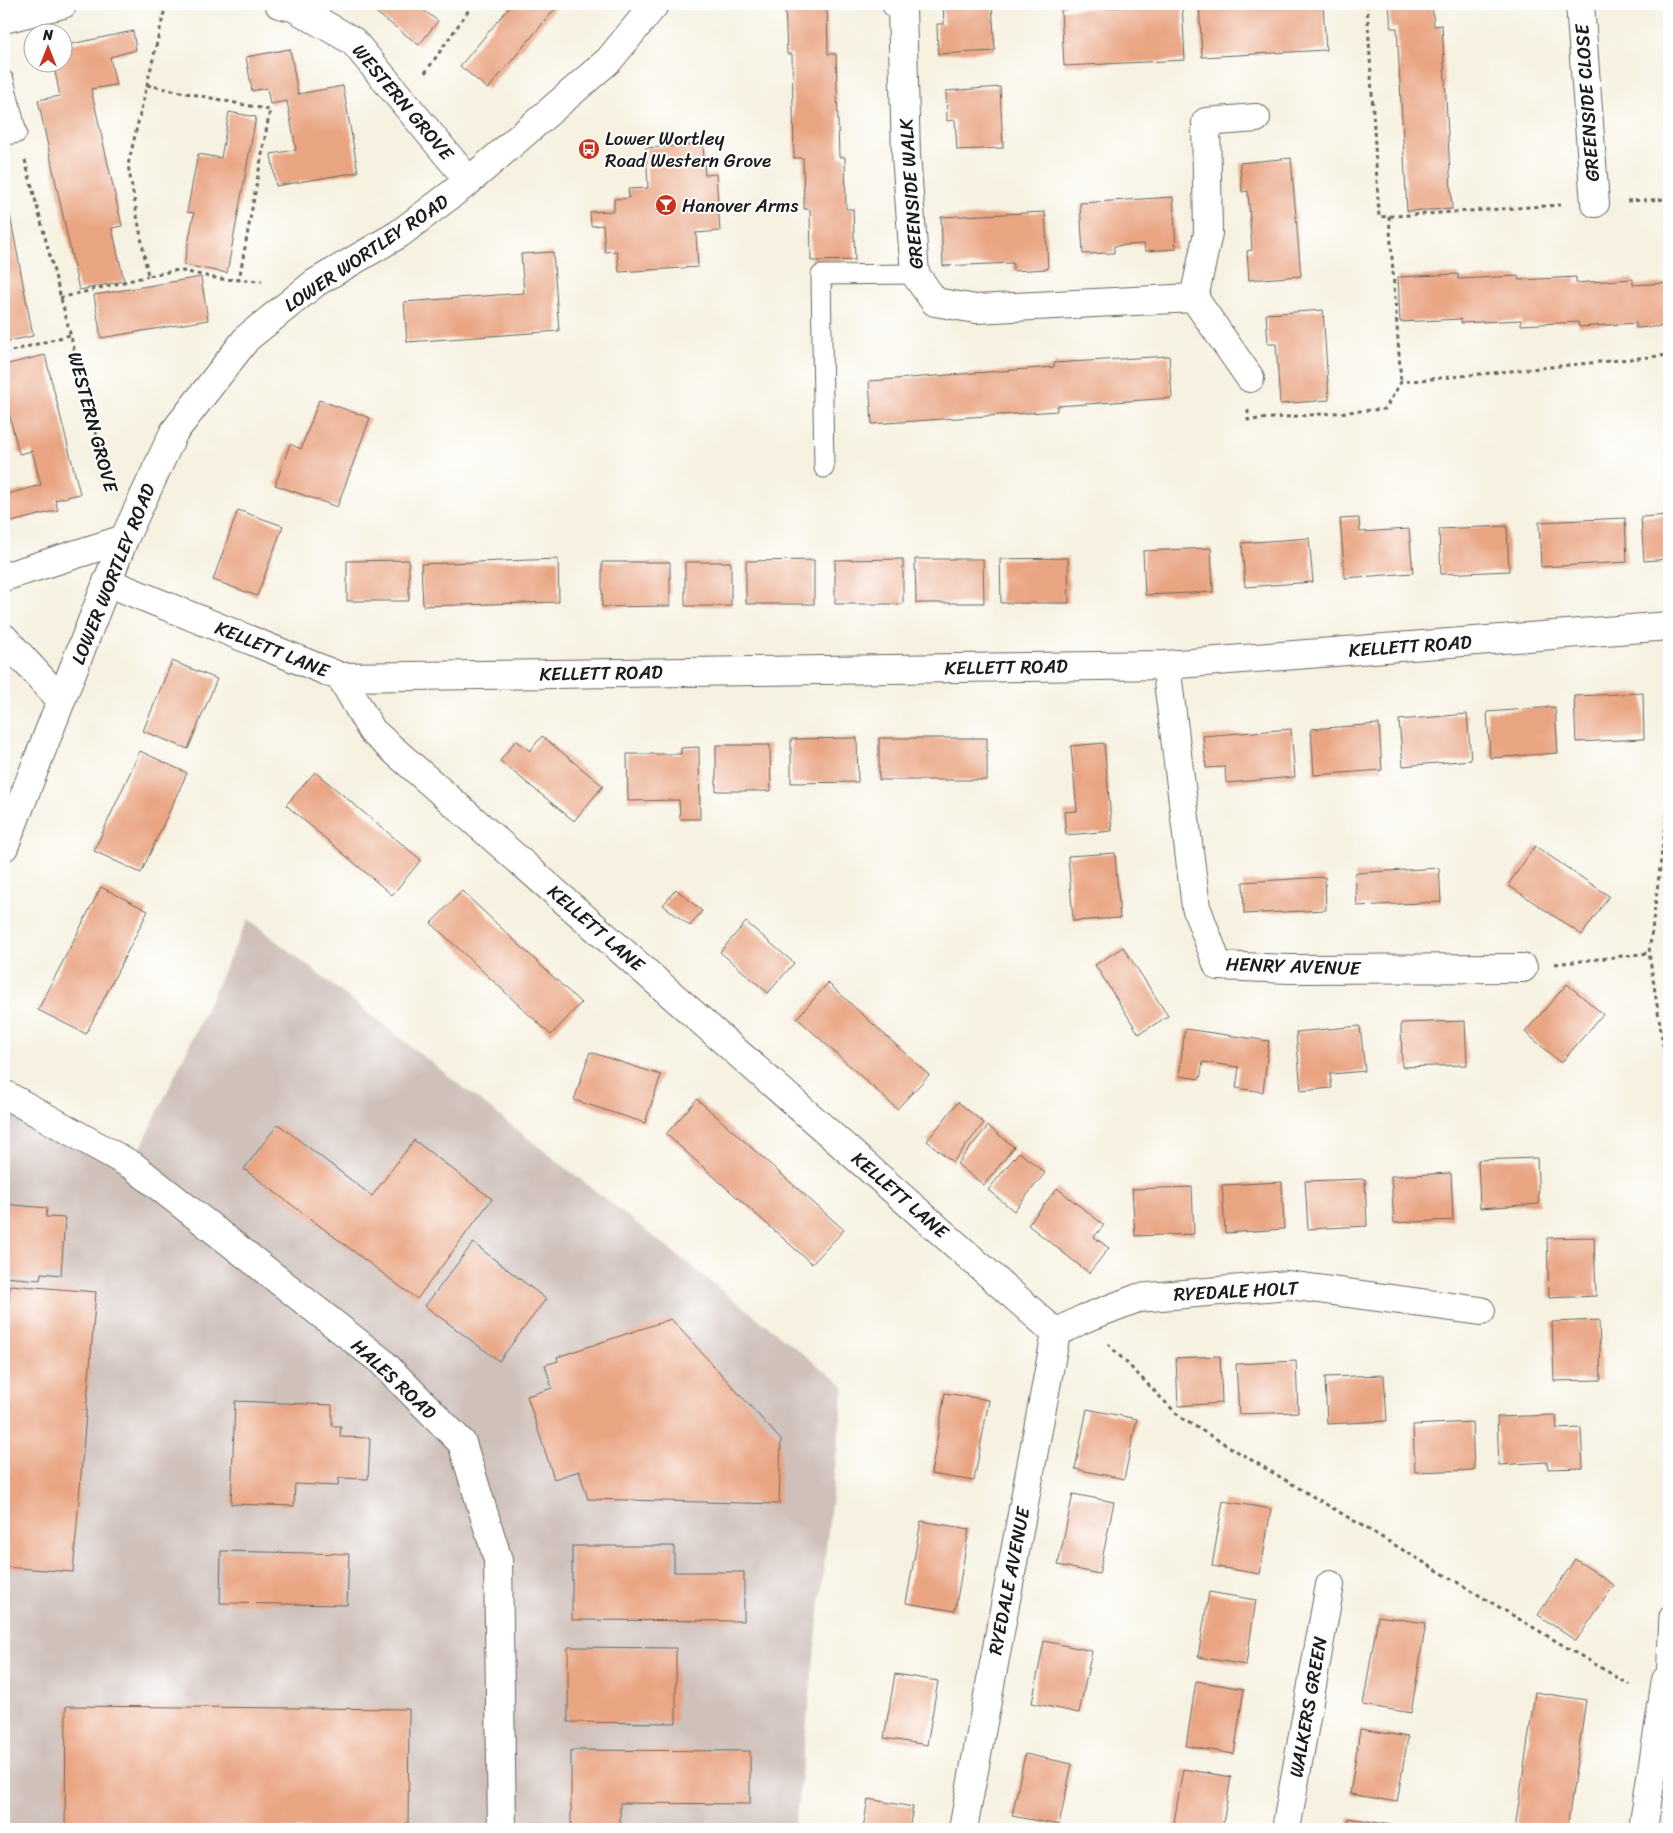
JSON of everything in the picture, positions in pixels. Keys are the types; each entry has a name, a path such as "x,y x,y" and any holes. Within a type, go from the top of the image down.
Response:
{"street":[{"path":"4,19 63,4"},
{"name":"WESTERN GROVE","path":"279,4 293,7 354,41 469,180"},
{"name":"LOWER WORTLEY ROAD","path":"4,847 124,539 174,432 247,338 315,282 399,234 469,180 609,60 655,4"},
{"name":"GREENSIDE WALK","path":"896,4 902,9 906,155 915,274 935,302 976,309 1194,298"},
{"name":"GREENSIDE CLOSE","path":"1580,4 1595,203"},
{"path":"1250,378 1194,298 1208,233 1206,122 1256,118"},
{"path":"4,577 124,539"},
{"name":"KELLETT LANE","path":"107,582 341,676 372,731 1056,1333"},
{"name":"KELLETT ROAD","path":"341,676 1166,665 1669,626"},
{"path":"4,638 61,700"},
{"name":"HENRY AVENUE","path":"1166,665 1196,907 1218,966 1289,969 1523,968"},
{"name":"HALES ROAD","path":"4,1094 133,1166 381,1361 462,1443 498,1560 502,1829"},
{"name":"RYEDALE HOLT","path":"1056,1333 1083,1319 1138,1298 1288,1285 1481,1311"},
{"name":"RYEDALE AVENUE","path":"963,1829 1056,1333"},
{"name":"WALKERS GREEN","path":"1286,1829 1330,1585"},
{"path":"1643,1829 1666,1687"}],"lane":[{"path":"4,80 11,134"},
{"path":"824,468 820,275 915,274"},
{"path":"1666,1687 1669,1616"}],"path":[{"path":"148,276 128,165 166,4"},
{"path":"404,103 473,4"},
{"path":"1366,4 1379,217 1669,199"},
{"path":"147,85 270,110 239,280"},
{"name":"WESTERN GROVE","path":"11,134 60,298 124,539"},
{"path":"1250,378 1248,420 1385,409 1401,382 1389,216"},
{"path":"60,298 178,270 220,279 315,282"},
{"name":"WESTERN GROVE","path":"4,353 70,335"},
{"path":"1401,382 1669,355"},
{"path":"1669,796 1648,953 1669,1083"},
{"path":"1523,968 1648,953"},
{"path":"1083,1319 1181,1418 1633,1686 1666,1687"}],"shaded area":[{"path":"248,919 844,1386 794,1829 4,1829 4,1094 133,1165"}],"building":[{"path":"365,4 415,4 438,21 419,45"},
{"path":"512,4 559,4 488,89 460,66"},
{"path":"785,4 827,4 828,54 836,54 839,157 845,157 846,209 853,209 855,260 811,261 810,209 804,209 803,158 794,158 792,54 787,54"},
{"path":"943,4 992,4 995,51 938,54 937,24 944,24"},
{"path":"1182,4 1185,60 1064,66 1061,10"},
{"path":"1199,4 1323,4 1326,50 1202,57"},
{"path":"1389,4 1432,4 1434,26 1442,25 1452,209 1407,211 1397,28 1391,28"},
{"path":"133,31 136,50 110,57 116,85 91,89 122,226 112,228 124,281 79,290 38,100 60,96 55,72 72,72 72,44"},
{"path":"290,49 298,94 343,86 358,172 276,186 271,154 296,150 287,101 270,104 267,88 252,91 246,57"},
{"path":"1000,87 1003,148 957,150 955,120 947,121 946,91"},
{"path":"229,112 256,117 227,273 184,265 194,213 187,212 198,154 221,158"},
{"name":"Hanover Arms","path":"703,144 705,175 716,174 720,231 696,233 698,267 619,272 617,251 605,252 603,225 591,226 590,212 614,211 614,199 629,198 628,189 648,188 646,148"},
{"path":"1291,158 1301,276 1249,280 1247,251 1252,250 1248,191 1242,192 1240,163"},
{"path":"4,194 6,194 33,336 4,342"},
{"path":"1173,197 1176,249 1145,251 1144,244 1114,246 1114,253 1083,254 1080,203"},
{"path":"1045,212 1048,269 1013,271 1013,263 943,266 941,217"},
{"path":"553,252 559,331 407,342 404,302 524,293 521,254"},
{"path":"1458,274 1458,279 1518,276 1519,280 1576,277 1576,283 1633,279 1633,285 1669,283 1669,326 1636,328 1636,323 1579,327 1578,322 1521,325 1521,320 1461,323 1461,319 1400,322 1398,277"},
{"path":"201,277 208,320 101,338 94,295"},
{"path":"1323,310 1329,400 1280,404 1276,344 1268,344 1266,314"},
{"path":"45,355 80,494 55,500 58,510 4,524 4,495 41,485 32,451 19,454 4,393 4,365"},
{"path":"1169,356 1172,398 1057,406 1057,411 872,424 869,381 1054,367 1054,363"},
{"path":"319,400 370,418 337,507 275,485 290,444 301,449"},
{"path":"238,510 283,526 257,596 213,580"},
{"path":"1669,515 1669,559 1644,561 1641,517"},
{"path":"1359,518 1360,532 1409,529 1413,573 1345,578 1340,519"},
{"path":"1625,518 1627,562 1541,567 1539,522"},
{"path":"1507,526 1509,571 1441,574 1439,529"},
{"path":"1309,538 1313,582 1245,587 1242,543"},
{"path":"1211,548 1213,592 1145,595 1143,551"},
{"path":"1068,558 1069,603 1001,603 1000,559"},
{"path":"558,559 559,602 423,606 421,564"},
{"path":"903,559 903,604 835,604 835,560"},
{"path":"915,559 983,559 984,603 916,603"},
{"path":"409,560 409,601 347,601 347,561"},
{"path":"814,560 814,604 746,604 746,561"},
{"path":"602,562 670,562 670,606 602,607"},
{"path":"685,562 731,562 731,606 685,606"},
{"path":"172,661 217,679 188,749 143,731"},
{"path":"1643,693 1644,739 1576,742 1574,696"},
{"path":"1555,707 1558,753 1490,758 1487,712"},
{"path":"1467,714 1471,760 1403,766 1399,720"},
{"path":"1379,724 1382,770 1314,775 1311,729"},
{"path":"1291,729 1295,777 1226,783 1225,767 1206,768 1203,736"},
{"path":"542,736 603,786 574,821 500,761 516,740 530,751"},
{"path":"857,738 858,782 791,783 791,739"},
{"path":"879,738 987,738 987,780 879,780"},
{"path":"1104,743 1112,831 1066,835 1064,812 1077,811 1071,746"},
{"path":"716,745 770,745 771,791 716,791"},
{"path":"699,747 700,819 680,819 679,800 628,801 627,754 681,754 681,748"},
{"path":"140,751 187,773 141,873 94,851"},
{"path":"315,772 421,860 392,895 286,805"},
{"path":"1535,846 1609,896 1582,935 1508,885"},
{"path":"1115,853 1120,918 1073,921 1068,856"},
{"path":"1439,868 1441,902 1357,906 1355,873"},
{"path":"1325,877 1326,910 1244,914 1243,882"},
{"path":"101,887 148,911 86,1034 38,1010"},
{"path":"676,889 702,911 690,926 663,905"},
{"path":"462,891 581,1003 551,1035 431,923"},
{"path":"746,922 794,963 768,993 720,952"},
{"path":"1123,947 1168,1016 1139,1034 1095,965"},
{"path":"828,983 929,1075 897,1109 797,1018"},
{"path":"1567,984 1603,1014 1561,1063 1525,1032"},
{"path":"1465,1021 1467,1065 1402,1067 1401,1023"},
{"path":"1360,1026 1365,1071 1330,1074 1332,1088 1301,1091 1296,1032"},
{"path":"1185,1029 1269,1041 1263,1092 1236,1088 1239,1067 1203,1062 1200,1079 1179,1076"},
{"path":"590,1052 661,1075 645,1123 574,1100"},
{"path":"697,1099 844,1230 812,1264 666,1134"},
{"path":"958,1102 984,1123 953,1162 927,1141"},
{"path":"278,1124 372,1196 414,1140 492,1199 417,1299 244,1169"},
{"path":"988,1126 1014,1147 984,1185 957,1164"},
{"path":"1019,1152 1045,1173 1014,1211 988,1190"},
{"path":"1537,1158 1539,1204 1480,1208 1478,1160"},
{"path":"1451,1173 1453,1220 1394,1223 1391,1176"},
{"path":"1365,1179 1367,1226 1308,1229 1305,1181"},
{"path":"1282,1182 1284,1229 1225,1233 1222,1185"},
{"path":"1192,1187 1194,1234 1135,1236 1132,1189"},
{"path":"1057,1188 1104,1225 1094,1237 1109,1248 1089,1273 1028,1225"},
{"path":"4,1204 47,1208 46,1217 65,1218 61,1275 41,1273 40,1280 4,1277"},
{"path":"1594,1237 1596,1296 1549,1298 1547,1238"},
{"path":"473,1243 546,1299 499,1361 425,1306"},
{"path":"10,1285 96,1292 73,1572 4,1567 4,1365"},
{"path":"671,1319 781,1440 779,1504 588,1499 579,1471 554,1479 527,1396 552,1388 545,1365 558,1361 557,1357"},
{"path":"1599,1320 1601,1380 1554,1381 1552,1322"},
{"path":"1220,1356 1222,1403 1178,1406 1176,1358"},
{"path":"1296,1361 1298,1412 1239,1414 1236,1364"},
{"path":"1384,1375 1387,1421 1327,1424 1325,1377"},
{"path":"945,1393 989,1400 974,1481 931,1474"},
{"path":"235,1401 332,1405 332,1426 341,1426 340,1437 370,1438 368,1479 339,1478 338,1486 295,1484 294,1506 231,1504"},
{"path":"1087,1409 1137,1419 1124,1479 1075,1469"},
{"path":"1556,1415 1557,1429 1581,1428 1583,1468 1548,1469 1547,1462 1499,1465 1497,1417"},
{"path":"1472,1422 1474,1470 1415,1472 1413,1425"},
{"path":"1073,1494 1114,1502 1099,1574 1058,1565"},
{"path":"1223,1501 1271,1509 1260,1574 1212,1566"},
{"path":"921,1521 969,1529 955,1611 906,1603"},
{"path":"572,1546 674,1546 674,1572 744,1572 744,1621 572,1620"},
{"path":"221,1551 349,1554 347,1605 220,1603"},
{"path":"1575,1559 1614,1585 1576,1641 1538,1615"},
{"path":"1209,1592 1256,1600 1246,1665 1198,1657"},
{"path":"1378,1616 1426,1623 1411,1713 1363,1705"},
{"path":"1044,1641 1092,1651 1079,1713 1032,1703"},
{"path":"568,1647 676,1648 676,1723 568,1722"},
{"path":"895,1674 938,1681 927,1745 884,1738"},
{"path":"1196,1681 1244,1689 1234,1754 1186,1746"},
{"path":"1535,1692 1586,1700 1567,1829 1515,1829"},
{"path":"66,1706 409,1709 408,1829 65,1829"},
{"path":"1360,1729 1408,1737 1397,1802 1350,1794"},
{"path":"571,1750 750,1751 750,1804 620,1803 620,1829 571,1829"},
{"path":"1025,1754 1072,1764 1059,1825 1012,1816"},
{"path":"1183,1769 1231,1777 1222,1829 1173,1829"},
{"path":"868,1799 913,1807 909,1829 863,1829"},
{"path":"1349,1818 1397,1826 1396,1829 1347,1829"}],"place":[{"name":"Lower Wortley Road Western Grove","path":"589,149"},
{"name":"Hanover Arms","path":"666,205"}]}
